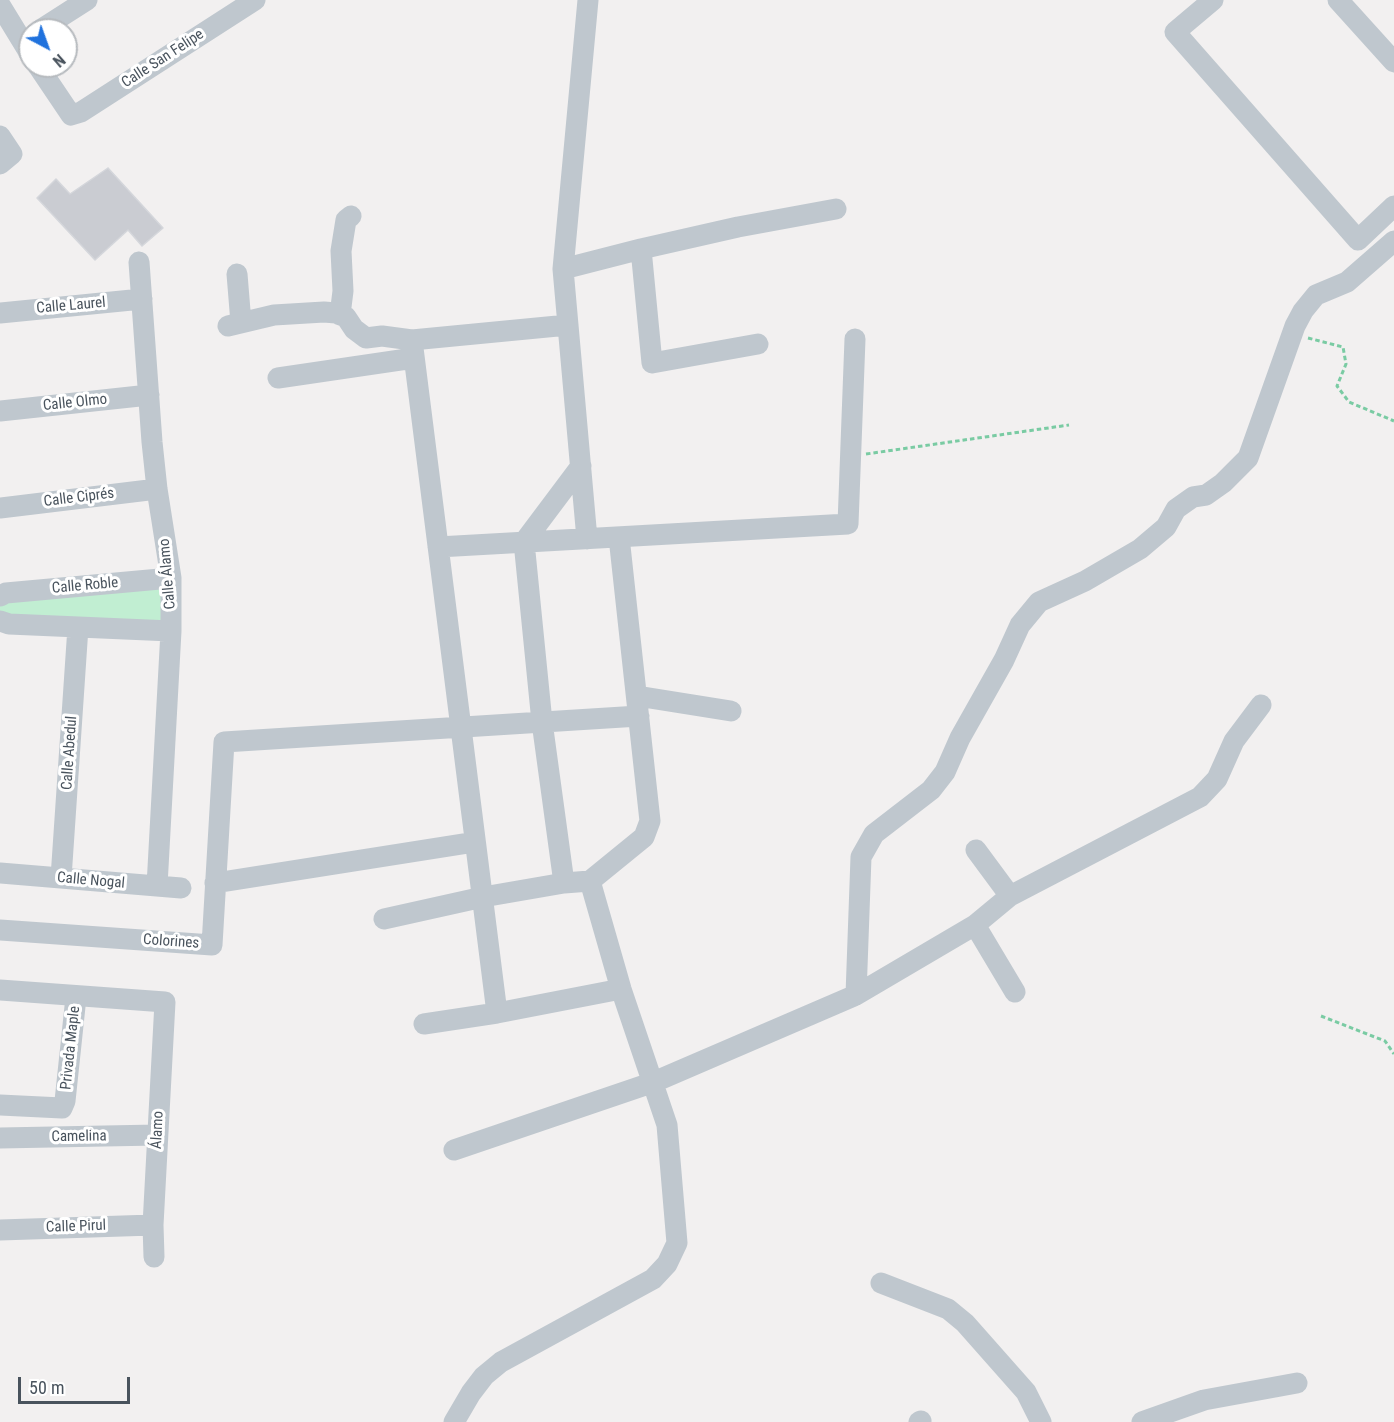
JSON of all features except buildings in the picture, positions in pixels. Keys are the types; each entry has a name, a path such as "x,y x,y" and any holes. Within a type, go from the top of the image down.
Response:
{"street":[{"path":"59,18 87,0"},
{"name":"Calle San Felipe","path":"46,78 71,115 81,112 229,7 255,0"},
{"path":"587,539 563,269 588,0"},
{"path":"1338,0 1394,62"},
{"path":"1205,3 1175,32 1358,240 1394,206"},
{"path":"0,5 18,31"},
{"path":"0,136 6,159"},
{"path":"563,269 641,249 836,208"},
{"path":"340,315 343,291 341,251 346,220 351,216"},
{"path":"856,994 861,857 874,834 931,790 945,772 960,738 1004,660 1020,625 1039,602 1085,581 1140,549 1166,527 1176,509 1193,497 1206,495 1248,458 1292,334 1303,310 1316,295 1347,282 1394,241"},
{"path":"641,249 652,363 758,344"},
{"name":"Calle Álamo","path":"139,262 157,489 171,578 171,631 157,886"},
{"path":"237,274 235,325 274,315 324,312 346,317 354,329 366,338 382,336 413,349"},
{"name":"Calle Laurel","path":"0,313 142,299"},
{"path":"278,378 413,349 568,325"},
{"path":"438,547 848,524 855,339"},
{"path":"413,349 497,1013"},
{"name":"Calle Olmo","path":"0,411 150,395"},
{"path":"564,883 542,722 525,542 581,466"},
{"name":"Calle Ciprés","path":"0,508 157,489"},
{"path":"384,919 483,897 564,883 591,881 644,837 650,821 619,537"},
{"name":"Calle Roble","path":"0,596 6,593 171,578"},
{"path":"0,621 9,624 171,631"},
{"name":"Calle Abedul","path":"61,878 78,627"},
{"path":"454,1150 654,1082 856,994 975,925 1010,896 1200,797 1217,779 1234,741 1261,705"},
{"path":"461,728 542,722 638,706 731,711"},
{"name":"Colorines","path":"0,930 212,945 224,742 461,728"},
{"path":"215,883 475,842"},
{"path":"976,850 1010,896"},
{"name":"Calle Nogal","path":"0,873 181,888"},
{"path":"454,1422 484,1376 501,1362 653,1279 667,1264 677,1243 668,1125 621,989 591,881"},
{"path":"975,925 1015,992"},
{"path":"424,1024 497,1013 621,989"},
{"path":"0,990 76,997"},
{"name":"Álamo","path":"76,997 165,1002 153,1225 154,1257"},
{"name":"Privada Maple","path":"0,1105 62,1108 65,1101 76,997"},
{"name":"Camelina","path":"0,1138 157,1135"},
{"name":"Calle Pirul","path":"0,1230 153,1225"},
{"path":"881,1283 948,1309 965,1323 1026,1392 1041,1422"},
{"path":"1142,1422 1204,1400 1297,1383"}],"path":[{"path":"1292,334 1343,347 1346,364 1337,386 1349,402 1394,421"},
{"path":"850,457 1069,425"},
{"path":"1321,1016 1384,1041 1394,1054"}],"green space":[{"path":"162,583 164,626 3,615 0,611 0,602"}]}
